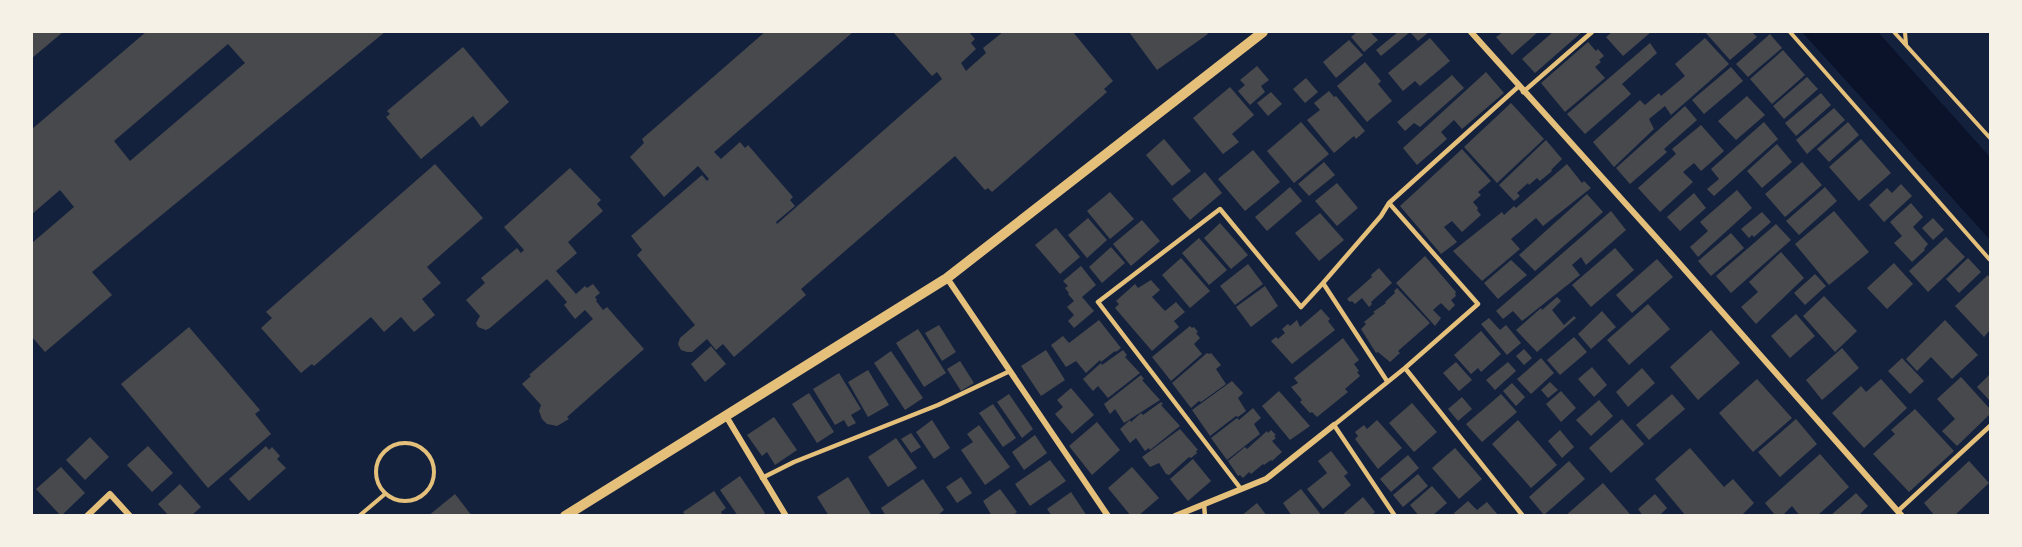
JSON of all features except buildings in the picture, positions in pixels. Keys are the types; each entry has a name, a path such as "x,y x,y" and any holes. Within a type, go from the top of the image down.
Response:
{"street":[{"path":"565,516 947,278 1263,32"},
{"path":"1471,32 1900,513"},
{"path":"947,278 1108,516"},
{"path":"726,416 786,516"},
{"path":"1175,516 1266,479 1334,425"},
{"path":"87,516 110,494 130,516"}],"lane":[{"path":"1241,489 1098,302 1220,209 1301,307 1381,216 1389,203 1521,89 1592,32"},
{"path":"1389,203 1478,304 1405,368 1334,425 1395,516"},
{"path":"1323,283 1387,381"},
{"path":"1405,368 1523,516"},
{"path":"762,478 794,462 938,405 1010,371"},
{"path":"1900,513 1990,426"},
{"path":"1204,504 1205,516"}],"path":[{"path":"1790,32 1990,260"},
{"path":"1894,32 1990,138"},
{"path":"1905,32 1906,44"},
{"path":"398,443 409,443 426,452 432,461 434,472 433,481 427,491 417,499 404,501 396,500 385,494 379,487 375,472 380,456 388,448 398,443"},
{"path":"359,516 385,494"}],"water":[{"path":"1802,32 1878,32 1990,157 1990,240"}]}
